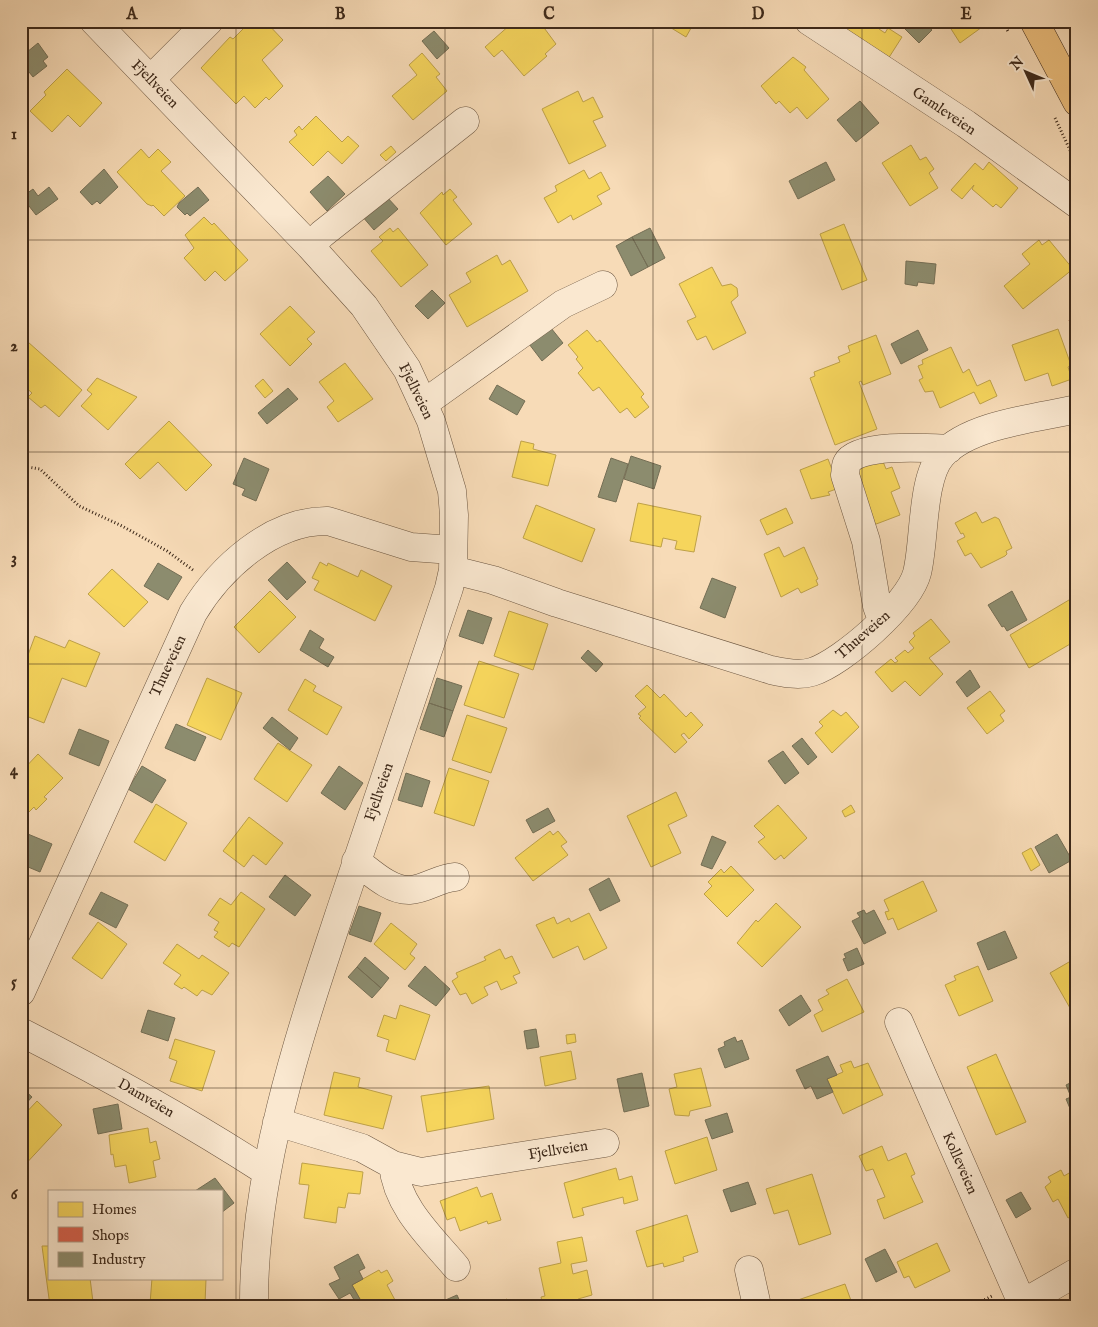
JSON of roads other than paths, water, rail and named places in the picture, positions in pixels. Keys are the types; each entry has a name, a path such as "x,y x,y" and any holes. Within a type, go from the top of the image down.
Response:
{"main road":[{"path":"1034,21 1077,102"}],"street":[{"name":"Fjellveien","path":"94,21 152,79 310,246 376,323 407,369 431,421 452,491 454,515 449,588 356,861 320,973 277,1122 256,1245 254,1306"},
{"path":"152,79 209,21"},
{"name":"Gamleveien","path":"809,21 966,124 1077,204"},
{"path":"310,246 322,234 465,121"},
{"path":"423,404 563,304 603,285"},
{"name":"Thueveien","path":"21,992 108,796 193,613 215,582 231,564 265,541 289,528 318,521 328,521 452,560 493,580 557,603 788,673 810,672 827,666 848,652 907,594 917,576 927,494 937,463 949,449 968,437 999,426 1077,409"},
{"path":"882,620 877,606 866,541 845,475 846,464 852,458 861,454 902,446 949,449"},
{"path":"356,861 388,883 411,890 444,878 455,877"},
{"name":"Kolleveien","path":"899,1022 1011,1301"},
{"name":"Damveien","path":"21,1032 124,1085 216,1139 267,1172"},
{"name":"Fjellveien","path":"277,1122 362,1148 393,1165 421,1172 605,1143"},
{"path":"393,1165 396,1188 411,1214 456,1267"},
{"path":"749,1270 757,1306"},
{"path":"1011,1301 1077,1272"}]}
